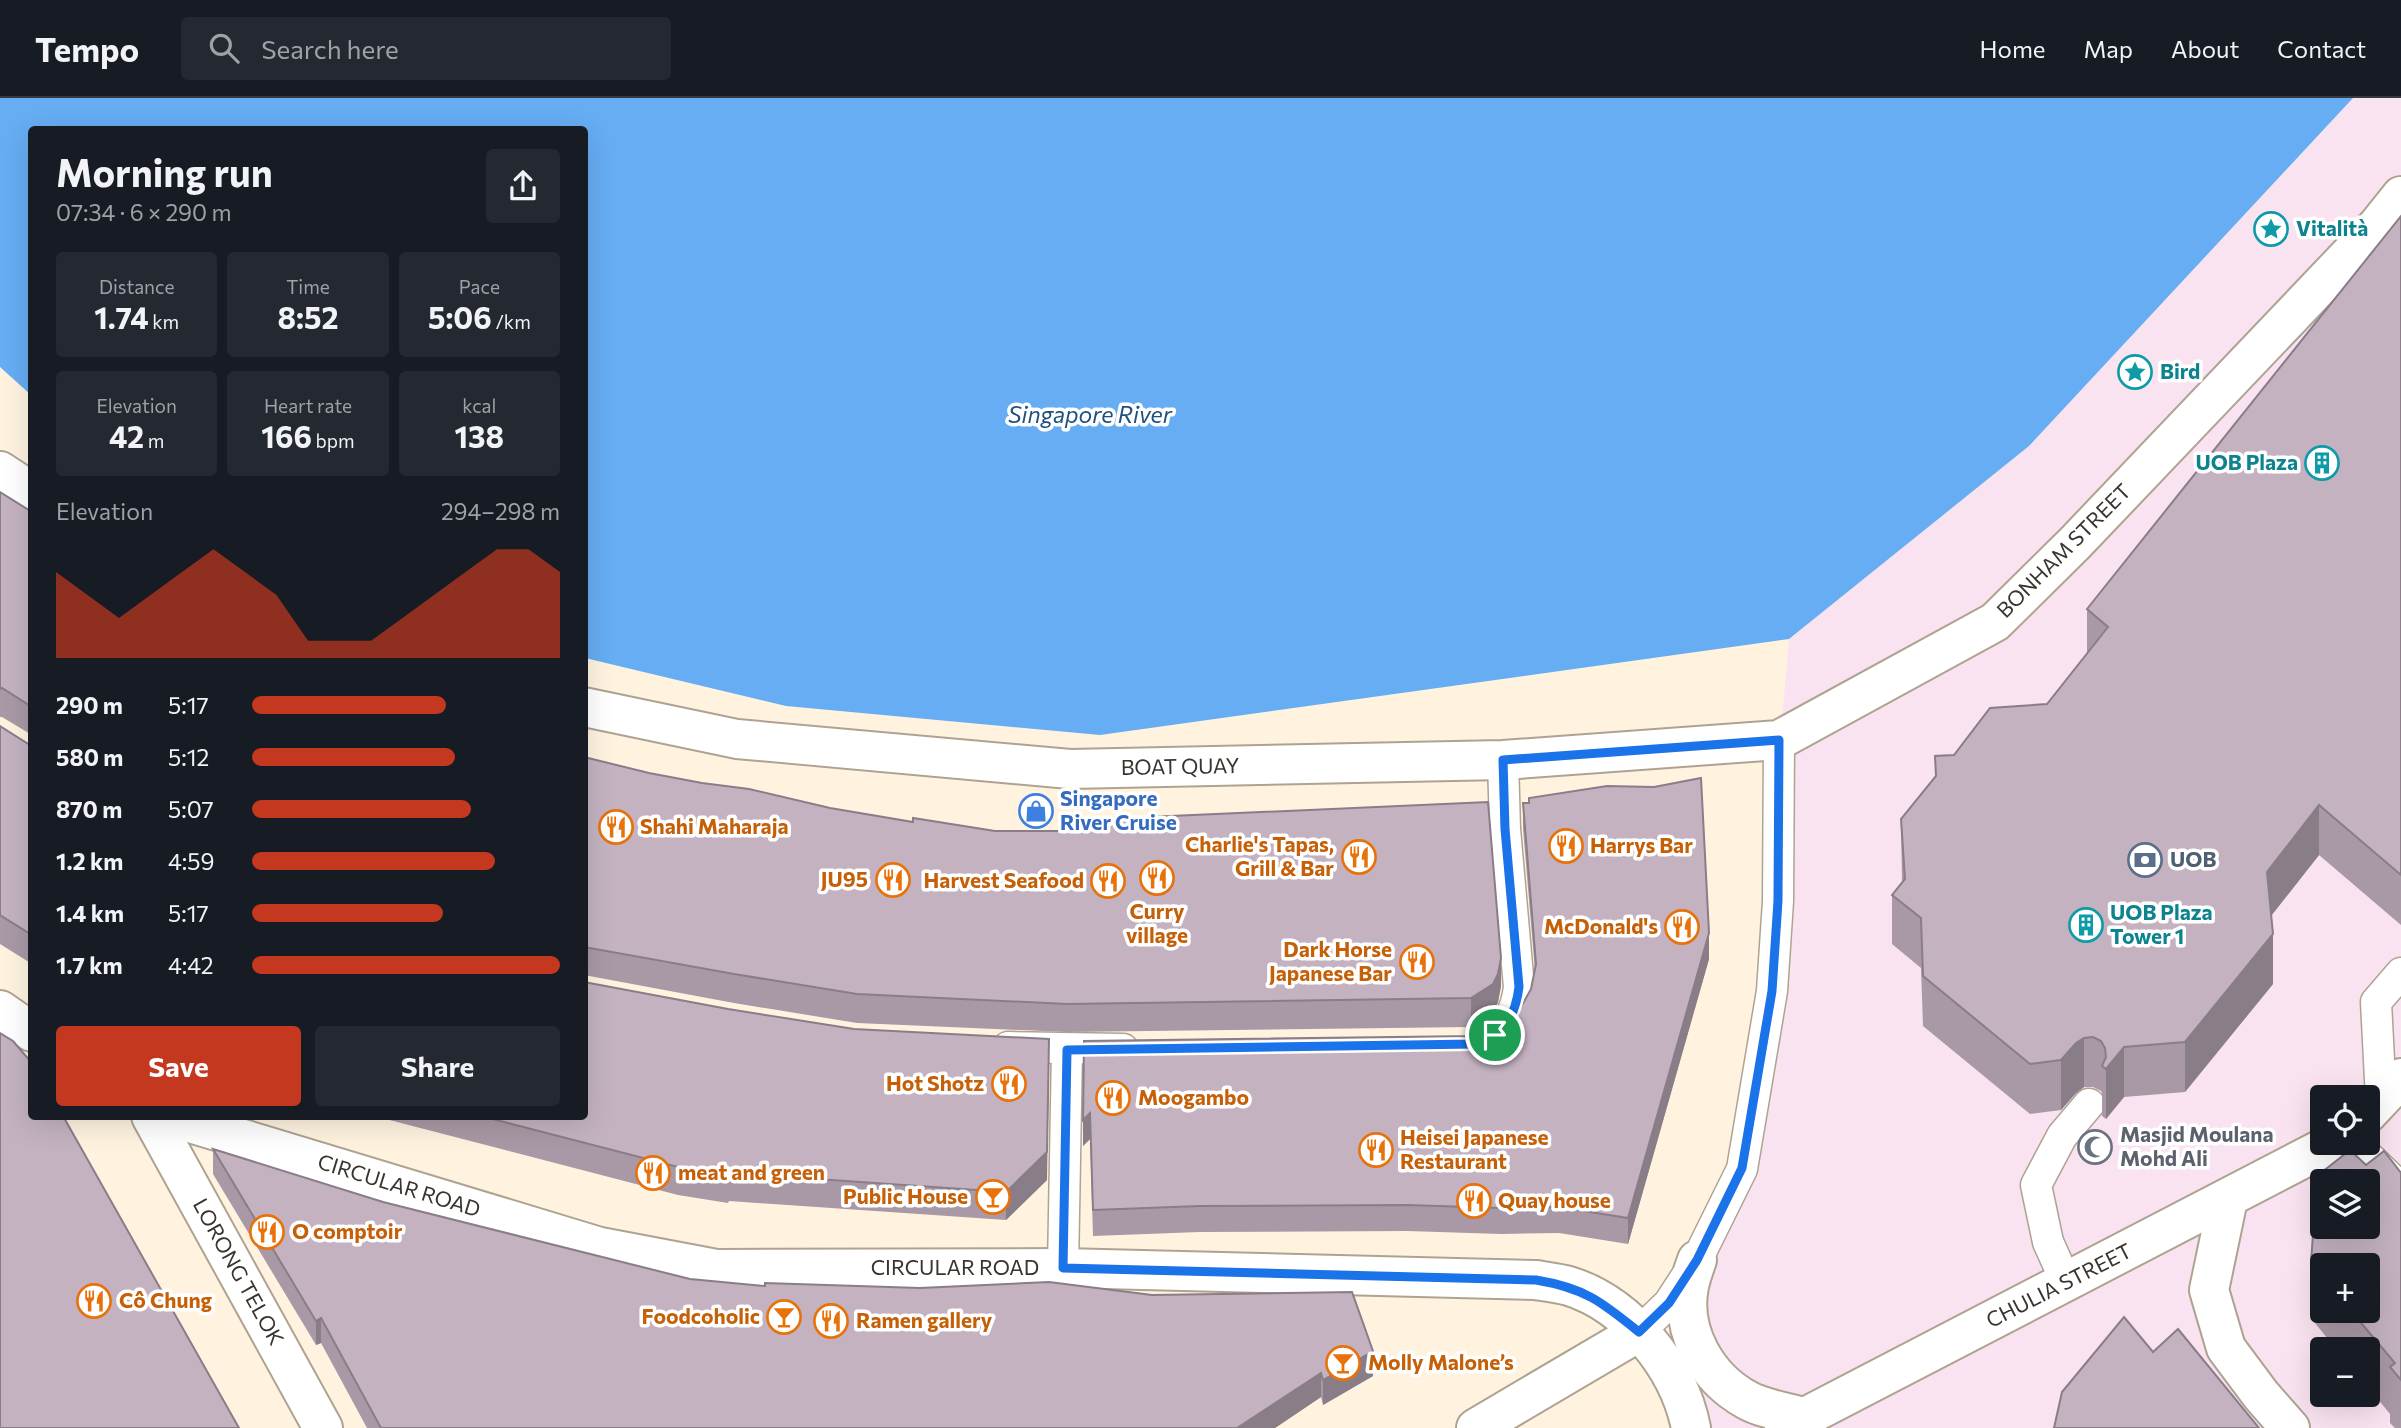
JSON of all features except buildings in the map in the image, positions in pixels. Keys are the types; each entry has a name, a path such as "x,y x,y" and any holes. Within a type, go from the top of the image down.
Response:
{"street":[{"name":"BONHAM STREET","path":"1779,740 1995,622 2075,543 2376,226 2401,196"},
{"path":"0,471 28,489"},
{"name":"BOAT QUAY","path":"588,708 737,739 1070,769 1503,760 1779,740"},
{"path":"0,1010 28,1028"},
{"name":"LORONG TELOK","path":"153,1120 323,1428"},
{"name":"CIRCULAR ROAD","path":"180,1120 600,1247 716,1269 1063,1268 1536,1280 1567,1285 1607,1306 1639,1332 1672,1377 1684,1400 1691,1428"},
{"name":"CHULIA STREET","path":"1796,1424 2310,1155"},
{"path":"2228,1199 2209,1290 2226,1348 2290,1428"},
{"path":"1697,1260 1689,1287 1688,1314 1694,1341 1707,1365 1726,1385 1748,1401 1796,1424"},
{"path":"1476,1428 1639,1332"}],"lane":[{"path":"1639,1332 1669,1303 1697,1260 1742,1168 1772,991 1778,901 1779,740"},
{"path":"1447,1045 1475,1044 1495,1035 1510,1020 1517,1003 1519,987 1505,829 1503,760"},
{"path":"2383,1096 2376,1002 2401,973"},
{"path":"986,1047 1148,1049"},
{"path":"1063,1268 1067,1050"},
{"path":"2066,1282 2048,1242 2036,1185 2062,1136 2089,1104"},
{"path":"2367,1155 2401,1188"}],"shaded area":[{"path":"2353,98 2401,98 2401,1428 1687,1428 1697,1260 1742,1168 1789,639 2029,446"}],"water":[{"name":"Singapore River","path":"0,98 2353,98 2029,446 1789,639 1100,735 786,706 588,659 588,126 28,126 28,392 0,367"}],"place":[{"name":"Vitalità","path":"2271,229"},
{"name":"Bird","path":"2135,372"},
{"name":"UOB Plaza","path":"2322,463"},
{"name":"Singapore River Cruise","path":"1036,811"},
{"name":"Shahi Maharaja","path":"616,827"},
{"name":"Harrys Bar","path":"1566,846"},
{"name":"Charlie's Tapas, Grill & Bar","path":"1359,857"},
{"name":"UOB","path":"2145,860"},
{"name":"Curry village","path":"1157,878"},
{"name":"JU95","path":"893,880"},
{"name":"Harvest Seafood","path":"1108,881"},
{"name":"UOB Plaza Tower 1","path":"2086,925"},
{"name":"McDonald's","path":"1682,927"},
{"name":"Dark Horse Japanese Bar","path":"1417,962"},
{"name":"Hot Shotz","path":"1009,1084"},
{"name":"Moogambo","path":"1113,1098"},
{"name":"Masjid Moulana Mohd Ali","path":"2095,1147"},
{"name":"Heisei Japanese Restaurant","path":"1376,1150"},
{"name":"meat and green","path":"653,1173"},
{"name":"Public House","path":"993,1197"},
{"name":"Quay house","path":"1474,1201"},
{"name":"O comptoir","path":"267,1232"},
{"name":"Cô Chung","path":"94,1301"},
{"name":"Foodcoholic","path":"784,1317"},
{"name":"Ramen gallery","path":"831,1321"},
{"name":"Molly Malone’s","path":"1343,1363"}],"route":[{"path":"1779,740 1778,901 1772,991 1742,1168 1697,1260 1669,1303 1639,1332 1607,1306 1587,1294 1567,1285 1536,1280 1063,1268 1067,1050 1475,1044 1495,1035 1510,1020 1517,1003 1519,987 1505,829 1503,760 1779,740"}]}
